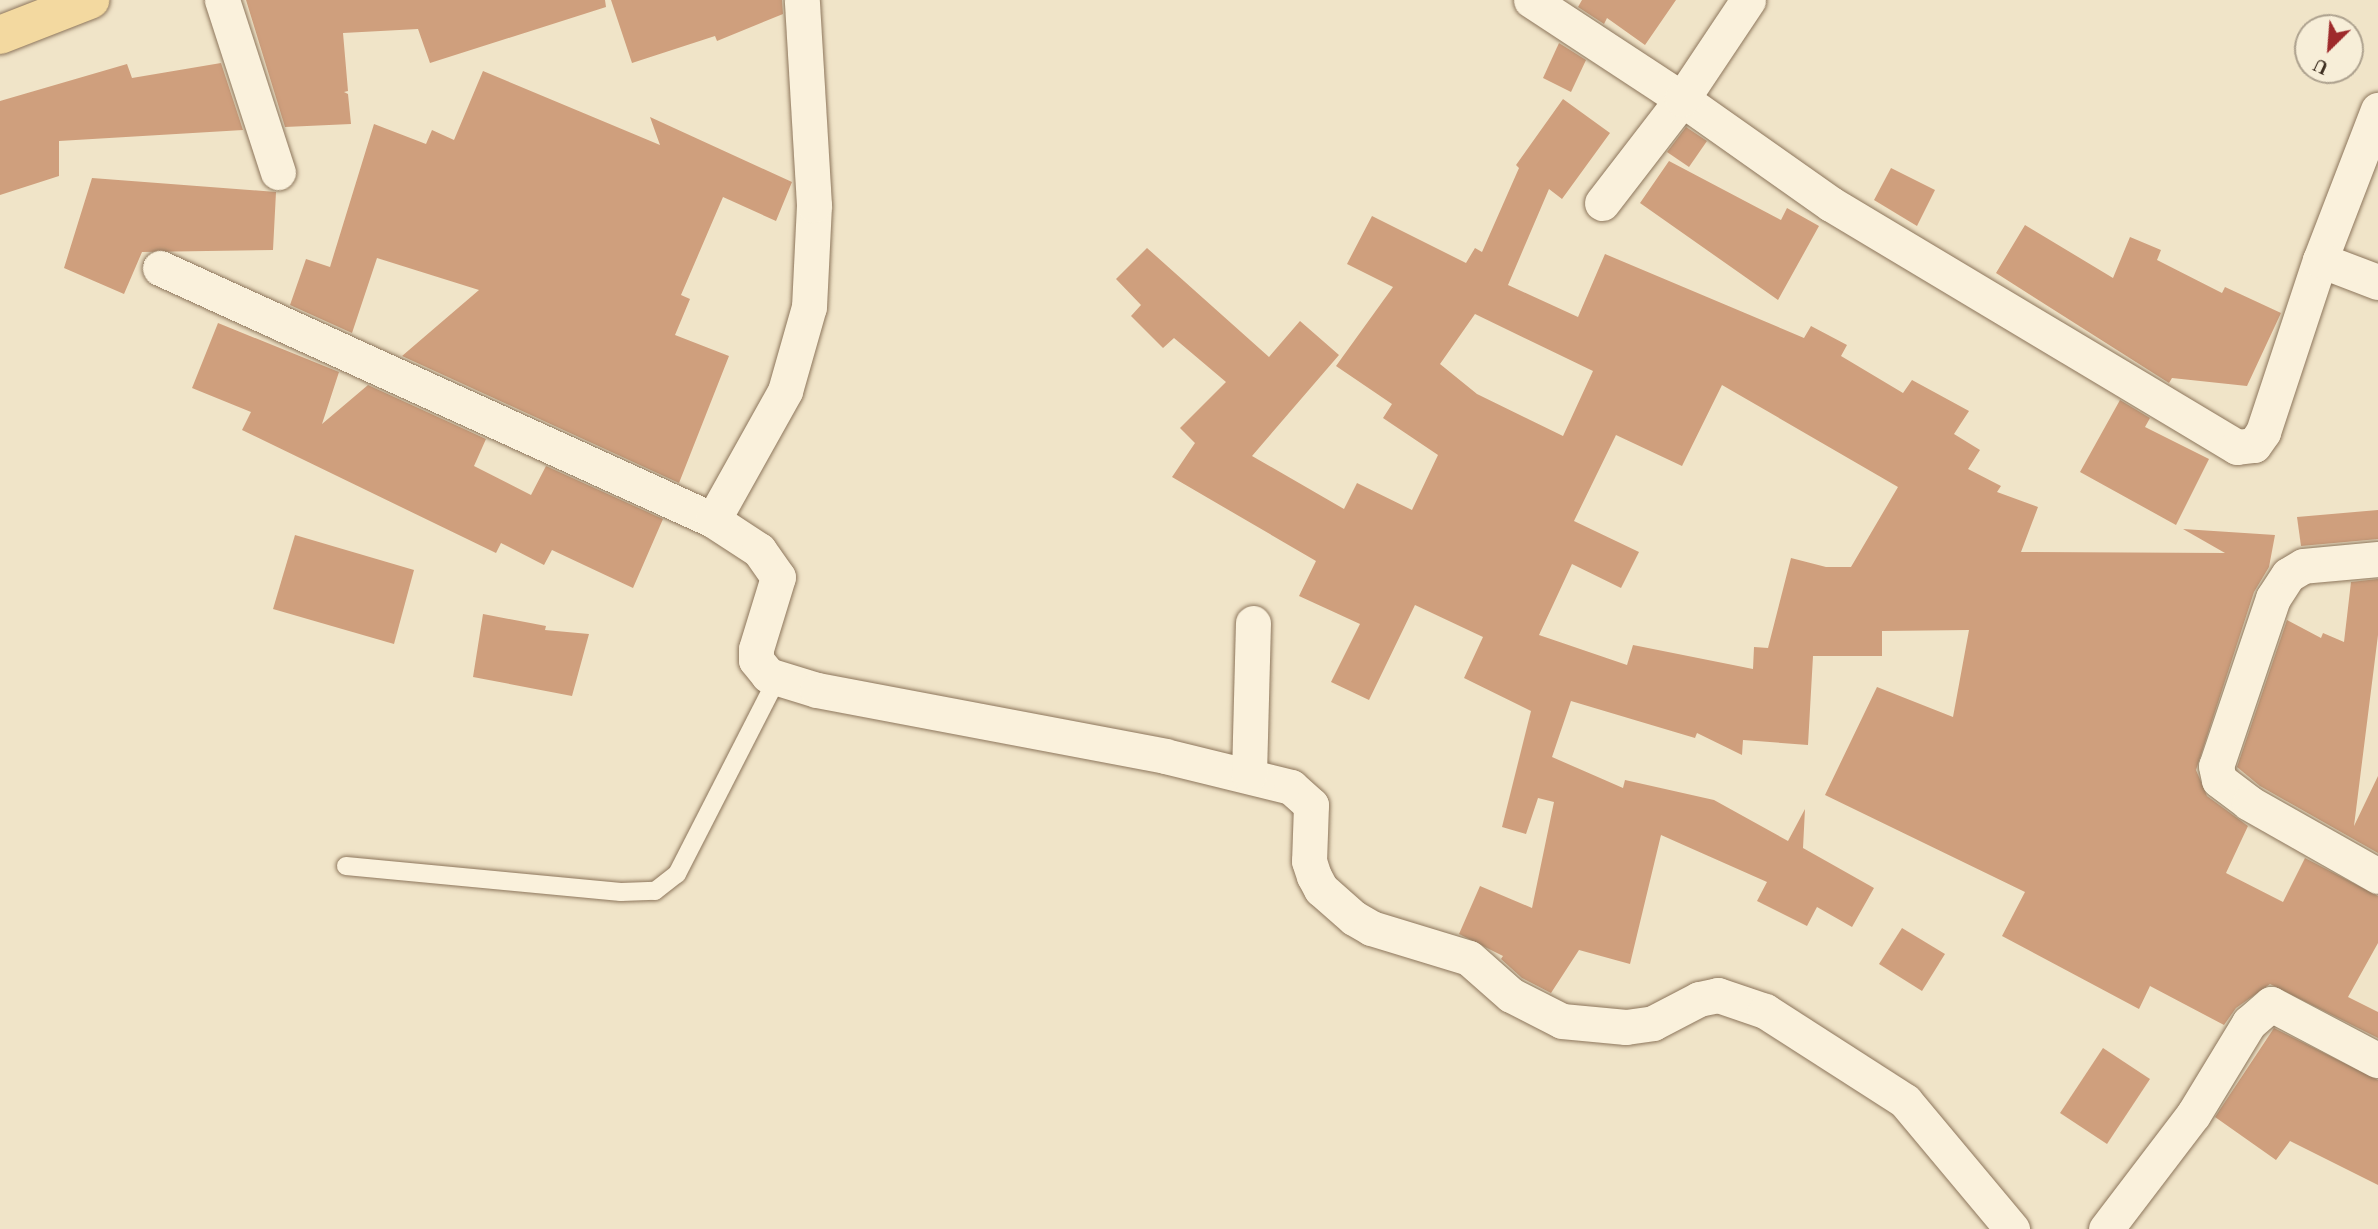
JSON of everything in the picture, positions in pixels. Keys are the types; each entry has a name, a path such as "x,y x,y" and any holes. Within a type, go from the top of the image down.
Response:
{"main road":[{"path":"0,35 90,0"}],"street":[{"path":"222,0 278,172"},
{"path":"713,520 796,366 809,307 814,205 802,0"},
{"path":"1531,0 1682,99 1831,204 2237,447 2254,445 2263,432 2320,260 2378,110"},
{"path":"1602,203 1682,99 1748,0"},
{"path":"2320,260 2378,282"},
{"path":"160,268 713,520 759,550 775,569 776,588 756,649 761,667 777,679 1250,775 1305,796 1312,814 1309,861 1314,876 1333,901 1371,928 1469,958 1533,1010 1562,1021 1626,1027 1653,1023 1718,995 1756,1006 1880,1081 1905,1101 2012,1229"},
{"path":"2378,559 2303,566 2288,575 2273,598 2216,766 2219,780 2249,803 2378,876"},
{"path":"1250,775 1253,623"},
{"path":"2106,1229 2193,1115 2249,1023 2271,1004 2377,1060"}],"lane":[{"path":"346,866 621,892 655,891 677,874 777,679"}],"building":[{"path":"246,0 605,0 606,7 430,63 418,29 343,33 348,91 344,92 348,94 351,124 285,127"},
{"path":"611,0 782,0 783,14 717,41 715,36 632,63"},
{"path":"1582,0 1676,0 1645,45 1607,18 1604,24 1578,7"},
{"path":"1559,43 1586,60 1571,92 1543,78"},
{"path":"221,63 243,130 59,141 59,176 0,195 0,101 127,64 132,78"},
{"path":"483,71 660,145 650,117 792,182 776,221 723,197 681,295 690,299 675,335 729,356 679,483 402,356 479,290 377,258 352,333 290,305 306,259 330,267 374,124 426,144 432,130 454,140"},
{"path":"1563,99 1610,133 1562,199 1549,189 1508,285 1578,317 1605,254 1804,338 1811,326 1847,345 1841,356 1903,393 1912,380 1969,411 1954,434 1980,450 1968,469 2001,486 1997,492 2038,507 2021,552 2225,553 2183,529 2275,535 2269,567 2254,592 2196,770 2207,796 2248,826 2226,873 2283,902 2305,858 2378,896 2378,943 2348,997 2378,1012 2378,1038 2270,984 2236,1008 2224,1025 2150,986 2139,1009 2002,936 2025,892 1825,795 1877,687 1953,717 1969,630 1882,631 1882,656 1813,656 1808,745 1743,740 1742,755 1697,733 1695,738 1571,701 1552,757 1623,788 1625,780 1714,800 1788,841 1805,809 1803,848 1874,888 1852,927 1817,907 1807,926 1757,901 1767,882 1661,835 1630,964 1579,950 1551,993 1522,978 1501,959 1503,956 1459,934 1480,886 1532,908 1554,802 1538,798 1526,834 1502,827 1531,711 1464,678 1483,637 1415,605 1369,700 1331,682 1360,624 1299,596 1316,561 1172,477 1195,443 1180,428 1226,382 1174,338 1163,348 1131,316 1141,305 1116,279 1147,248 1269,357 1300,321 1339,355 1252,456 1344,509 1357,483 1412,510 1438,455 1383,418 1392,404 1336,366 1393,287 1347,264 1372,216 1466,263 1475,248 1482,252 1519,168 1516,165","holes":["1475,314 1593,371 1563,436 1477,394 1440,364","1722,385 1898,487 1851,567 1826,567 1791,558 1768,648 1754,647 1753,669 1633,645 1627,665 1539,635 1572,564 1621,588 1639,552 1574,521 1616,435 1682,466"]},
{"path":"1686,127 1707,141 1689,167 1667,152"},
{"path":"1669,161 1781,220 1787,208 1819,226 1778,300 1640,203"},
{"path":"1891,168 1935,190 1917,226 1874,200"},
{"path":"92,178 276,192 273,250 142,252 124,294 64,268"},
{"path":"2025,225 2113,278 2130,237 2161,250 2157,260 2222,293 2225,287 2281,313 2247,386 2172,378 2169,383 1996,273"},
{"path":"218,323 339,372 322,424 368,385 486,439 474,466 531,495 546,466 663,519 633,588 552,550 544,565 501,543 496,553 242,430 251,412 192,388"},
{"path":"2120,400 2150,418 2145,427 2209,459 2176,525 2080,472"},
{"path":"2378,510 2378,539 2301,546 2297,517"},
{"path":"295,535 414,570 394,644 273,609"},
{"path":"2378,579 2378,635 2354,826 2378,776 2378,853 2260,786 2237,767 2287,620 2321,638 2323,633 2344,642 2351,582"},
{"path":"483,614 546,626 545,630 589,634 572,696 473,677"},
{"path":"1902,928 1945,954 1922,991 1879,964"},
{"path":"2274,1028 2378,1080 2378,1185 2290,1141 2276,1160 2215,1117"},
{"path":"2103,1048 2150,1079 2107,1144 2060,1113"}]}
